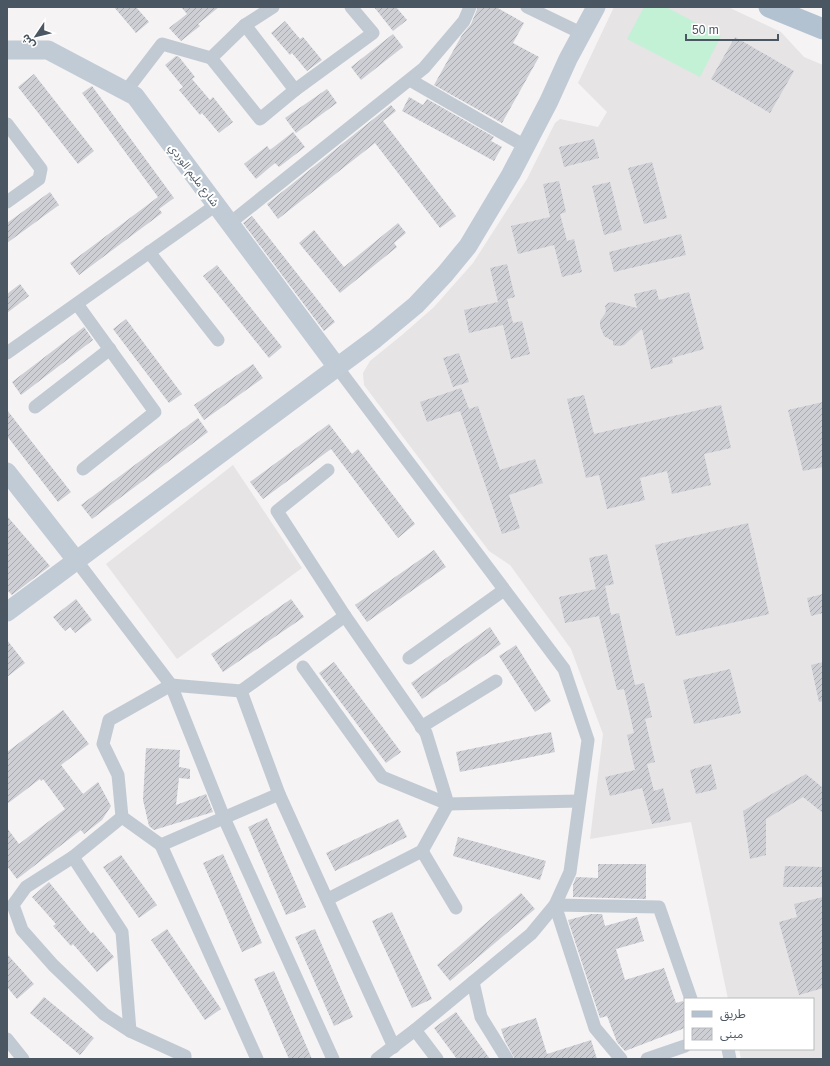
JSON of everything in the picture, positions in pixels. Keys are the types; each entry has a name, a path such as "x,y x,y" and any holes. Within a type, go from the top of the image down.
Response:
{"main road":[{"path":"7,612 375,339 416,305 445,274 468,246 511,174 581,33 596,7"},
{"path":"769,7 823,30"},
{"name":"شارع مليم الوردي","path":"7,50 48,50 135,96 337,367"},
{"path":"7,472 76,560"}],"street":[{"path":"211,58 244,25 273,7"},
{"path":"126,91 162,44 211,58 260,119 295,90 373,33 351,7"},
{"path":"230,223 424,68 464,21 470,7"},
{"path":"527,7 581,33"},
{"path":"244,25 295,90"},
{"path":"410,80 525,146"},
{"path":"7,124 41,169 39,179 7,202"},
{"path":"7,353 216,205"},
{"path":"149,252 218,340"},
{"path":"77,304 155,412 83,469"},
{"path":"35,407 110,349"},
{"path":"337,367 564,669 588,740 570,872 554,905 531,934 416,1030 377,1059"},
{"path":"328,470 277,512 345,616 426,733 448,804 422,851 328,899"},
{"path":"76,560 171,685 224,818 333,1059"},
{"path":"409,658 504,590"},
{"path":"257,1059 161,845 122,817 118,775 103,744 109,720 171,685 241,691 345,616"},
{"path":"303,667 382,777 448,804 579,801"},
{"path":"421,726 496,681"},
{"path":"241,691 279,794 394,1047"},
{"path":"161,845 279,794"},
{"path":"122,817 73,857 26,887 13,905 22,930 53,965 104,1014 130,1031 185,1056 185,1059"},
{"path":"422,851 456,908"},
{"path":"73,857 122,932 130,1031"},
{"path":"554,905 659,907 691,998"},
{"path":"554,905 595,1028 621,1059"},
{"path":"473,982 481,1017 507,1059"},
{"path":"416,1030 437,1059"},
{"path":"7,1039 23,1059"},
{"path":"647,1059 684,1046"}],"shaded area":[{"path":"614,7 728,7 781,32 804,57 823,65 823,1059 741,1059 739,1050 814,1050 814,998 728,998 691,822 590,839 603,734 571,649 510,565 489,551 364,385 363,373 370,361 434,307 473,263 527,179 555,123 560,119 598,127 607,112 578,83"},
{"path":"233,465 302,568 177,659 106,564"}],"green space":[{"path":"644,7 666,7 721,36 700,77 627,39"}],"building":[{"path":"114,7 136,7 149,22 136,33"},
{"path":"181,7 219,7 198,24 200,26 181,41 169,28 187,14"},
{"path":"374,7 396,7 407,20 393,31"},
{"path":"478,7 496,7 524,23 513,43 539,57 502,123 434,85 462,35 471,24"},
{"path":"285,21 300,39 303,37 322,60 307,71 292,53 290,55 271,33"},
{"path":"393,34 403,47 361,80 351,67"},
{"path":"735,37 794,71 770,113 711,79"},
{"path":"176,56 179,57 195,77 192,79 210,100 213,97 233,122 219,133 202,113 200,115 179,90 183,87 165,65"},
{"path":"34,74 94,151 78,164 18,87"},
{"path":"92,86 174,198 159,209 162,213 79,275 70,263 158,197 82,93"},
{"path":"327,89 337,103 296,133 285,118"},
{"path":"409,97 423,105 427,99 494,137 491,141 502,147 494,161 402,111"},
{"path":"391,105 396,111 383,121 456,216 440,228 375,143 278,219 267,204"},
{"path":"293,132 305,147 279,167 275,163 256,179 244,164 267,146 270,150"},
{"path":"594,139 599,158 564,167 559,147"},
{"path":"652,162 667,218 644,224 628,168"},
{"path":"559,181 566,212 560,214 567,241 574,239 582,272 562,277 554,245 518,254 511,226 550,217 543,184"},
{"path":"610,182 622,230 604,235 592,186"},
{"path":"50,192 59,205 7,243 7,223"},
{"path":"252,216 335,322 324,331 243,223"},
{"path":"398,223 406,233 394,243 397,247 340,293 299,243 314,230 344,267"},
{"path":"681,234 686,255 614,272 609,252"},
{"path":"507,264 515,297 507,299 513,323 522,321 530,354 511,359 503,325 469,333 464,310 498,302 490,268"},
{"path":"217,265 282,347 269,358 203,276"},
{"path":"20,284 29,296 7,313 7,294"},
{"path":"656,289 659,300 689,292 704,349 672,358 673,363 651,369 642,329 624,345 618,346 613,345 613,341 604,336 600,326 600,321 606,312 605,306 608,303 612,302 637,308 634,294"},
{"path":"126,319 182,394 169,403 113,329"},
{"path":"84,327 93,340 21,395 12,382"},
{"path":"459,353 469,382 453,387 443,358"},
{"path":"253,364 263,378 204,420 194,405"},
{"path":"461,388 469,409 478,406 500,470 535,459 543,483 509,495 520,528 502,534 460,411 427,422 420,402"},
{"path":"584,395 594,434 721,405 731,448 704,454 711,485 672,494 667,471 640,478 645,500 607,509 599,475 586,478 567,399"},
{"path":"823,402 823,467 803,471 788,410"},
{"path":"7,410 71,492 58,502 7,436"},
{"path":"198,418 208,432 92,519 81,505"},
{"path":"329,424 352,454 358,449 415,524 398,538 331,449 263,499 250,482"},
{"path":"7,516 50,566 12,595 7,590"},
{"path":"748,523 769,614 676,636 655,545"},
{"path":"434,550 446,567 367,622 355,605"},
{"path":"607,554 614,584 605,586 611,615 619,613 635,685 644,683 652,717 645,719 655,762 647,764 654,791 663,788 671,820 652,824 642,788 610,796 605,777 635,770 627,735 634,733 624,689 617,690 599,616 565,623 559,597 596,589 589,558"},
{"path":"823,594 823,613 811,616 807,598"},
{"path":"76,599 92,620 75,633 70,627 65,631 53,617"},
{"path":"291,599 304,617 223,672 211,654"},
{"path":"490,627 501,644 422,699 411,683"},
{"path":"7,640 25,663 7,677"},
{"path":"516,645 551,701 535,712 499,656"},
{"path":"334,662 401,752 386,763 319,673"},
{"path":"823,662 823,701 819,702 811,665"},
{"path":"730,669 741,713 694,724 683,680"},
{"path":"63,710 89,744 61,765 83,794 98,782 111,806 102,820 84,834 81,830 17,879 7,866 7,828 19,844 65,809 43,779 41,781 40,779 7,804 7,752"},
{"path":"551,732 555,752 460,772 456,752"},
{"path":"146,748 180,750 179,767 190,769 190,779 179,778 176,805 206,794 213,812 154,830 149,826 143,800"},
{"path":"711,764 717,789 696,794 690,770"},
{"path":"806,774 823,788 823,813 803,797 766,819 766,855 750,859 743,811"},
{"path":"267,818 306,907 286,915 248,827"},
{"path":"398,819 407,837 335,871 326,853"},
{"path":"458,837 546,861 540,880 453,856"},
{"path":"223,854 262,943 242,952 203,863"},
{"path":"121,855 157,905 139,918 103,867"},
{"path":"598,864 646,864 646,899 573,897 573,885 576,877 598,878"},
{"path":"785,866 823,867 823,887 783,887"},
{"path":"49,882 91,934 93,932 114,957 97,972 73,944 71,946 53,926 56,924 32,897"},
{"path":"521,893 535,909 450,981 437,965"},
{"path":"823,897 823,988 799,995 779,922 797,917 794,904"},
{"path":"392,912 432,999 412,1008 372,921"},
{"path":"591,914 602,914 605,926 637,917 644,941 616,949 625,980 664,968 676,1003 683,1001 684,1002 684,1028 625,1051 617,1042 607,1016 600,1018 568,920"},
{"path":"167,929 221,1009 205,1020 151,940"},
{"path":"315,929 353,1017 334,1026 295,937"},
{"path":"7,954 34,984 17,999 7,987"},
{"path":"274,971 312,1059 289,1059 254,979"},
{"path":"44,997 94,1038 80,1055 30,1013"},
{"path":"456,1012 490,1059 457,1059 434,1028"},
{"path":"536,1018 547,1054 591,1040 597,1059 515,1059 505,1041 501,1029"}]}
